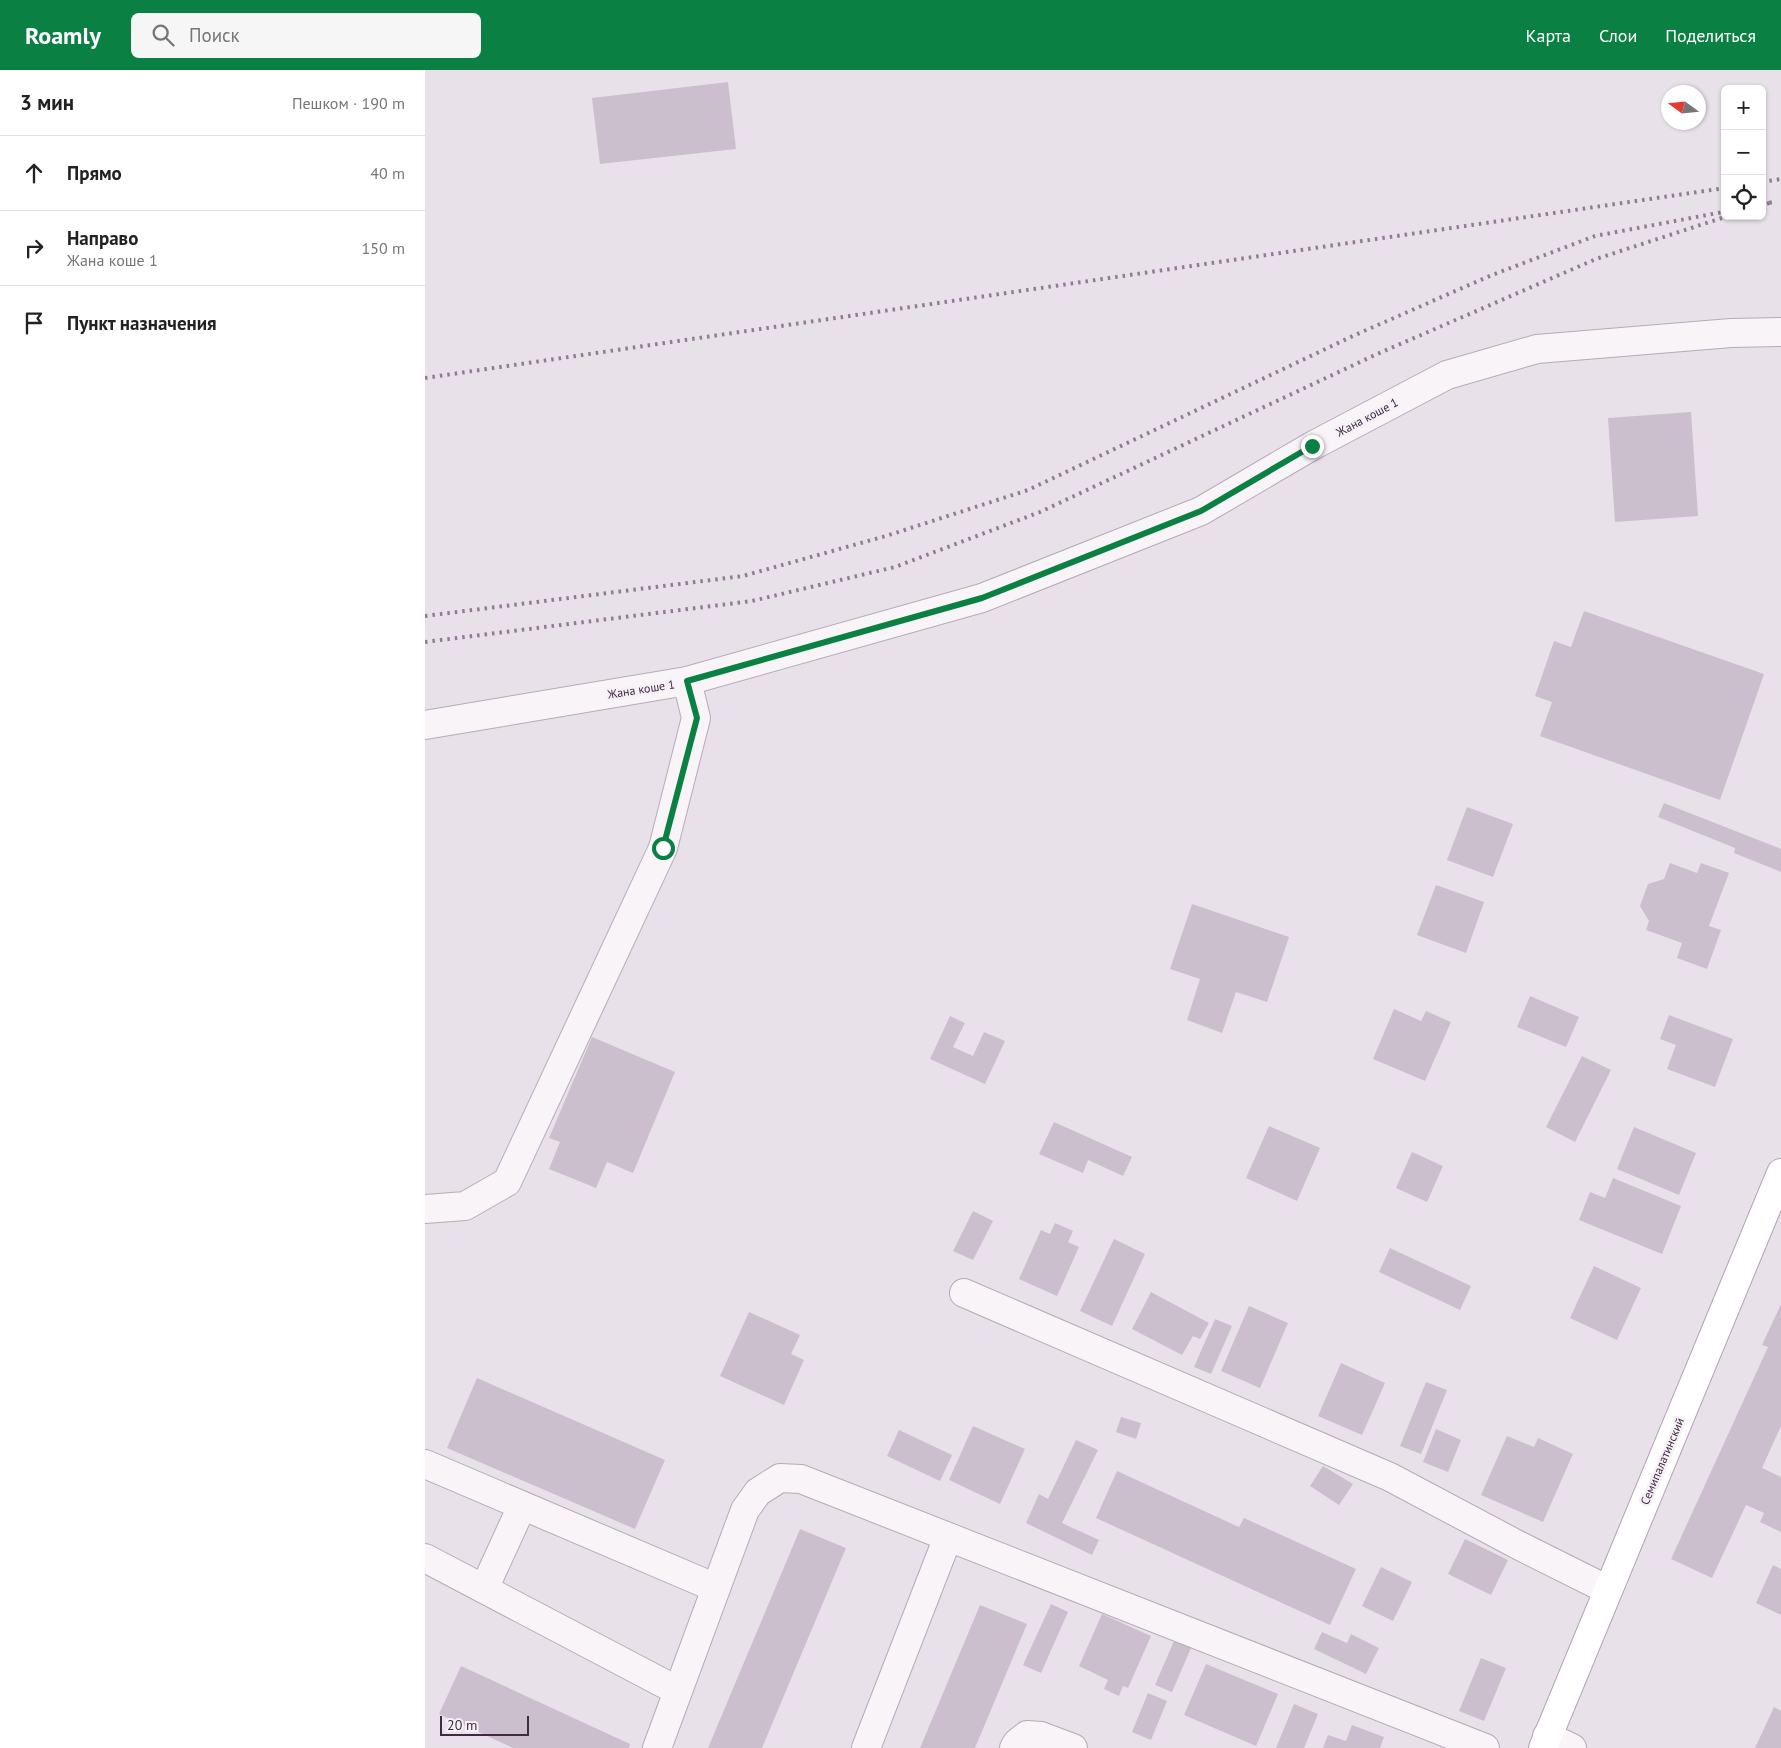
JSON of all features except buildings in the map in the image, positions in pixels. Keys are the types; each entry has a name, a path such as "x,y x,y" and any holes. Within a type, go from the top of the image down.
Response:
{"main road":[{"name":"Семипалатинский","path":"1545,1742 1608,1590 1774,1210 1781,1173"}],"street":[{"name":"Жана коше 1","path":"425,725 687,681 982,598 1201,511 1312,446 1447,375 1537,349 1731,333 1781,332"},
{"path":"425,1209 465,1206 507,1182 663,848 697,718 687,681"},
{"path":"964,1293 1390,1477 1608,1590"},
{"path":"425,1464 716,1588"},
{"path":"657,1748 745,1510 759,1492 780,1478 801,1479 1485,1748"},
{"path":"483,1589 522,1506"},
{"path":"866,1748 948,1537"},
{"path":"425,1558 678,1691"},
{"path":"1014,1748 1027,1735 1041,1736 1073,1748"},
{"path":"1545,1742 1573,1748"}],"railway":[{"path":"1766,181 1781,179"},
{"path":"425,378 1721,189"},
{"path":"1766,203 1773,202 1766,204"},
{"path":"425,616 743,576 886,536 1028,490 1355,335 1492,275 1595,236 1721,212"},
{"path":"425,642 752,601 895,567 1040,512 1375,355 1596,259 1721,218"}],"route":[{"path":"663,848 697,718 687,681 982,598 1201,511 1312,446"}]}
